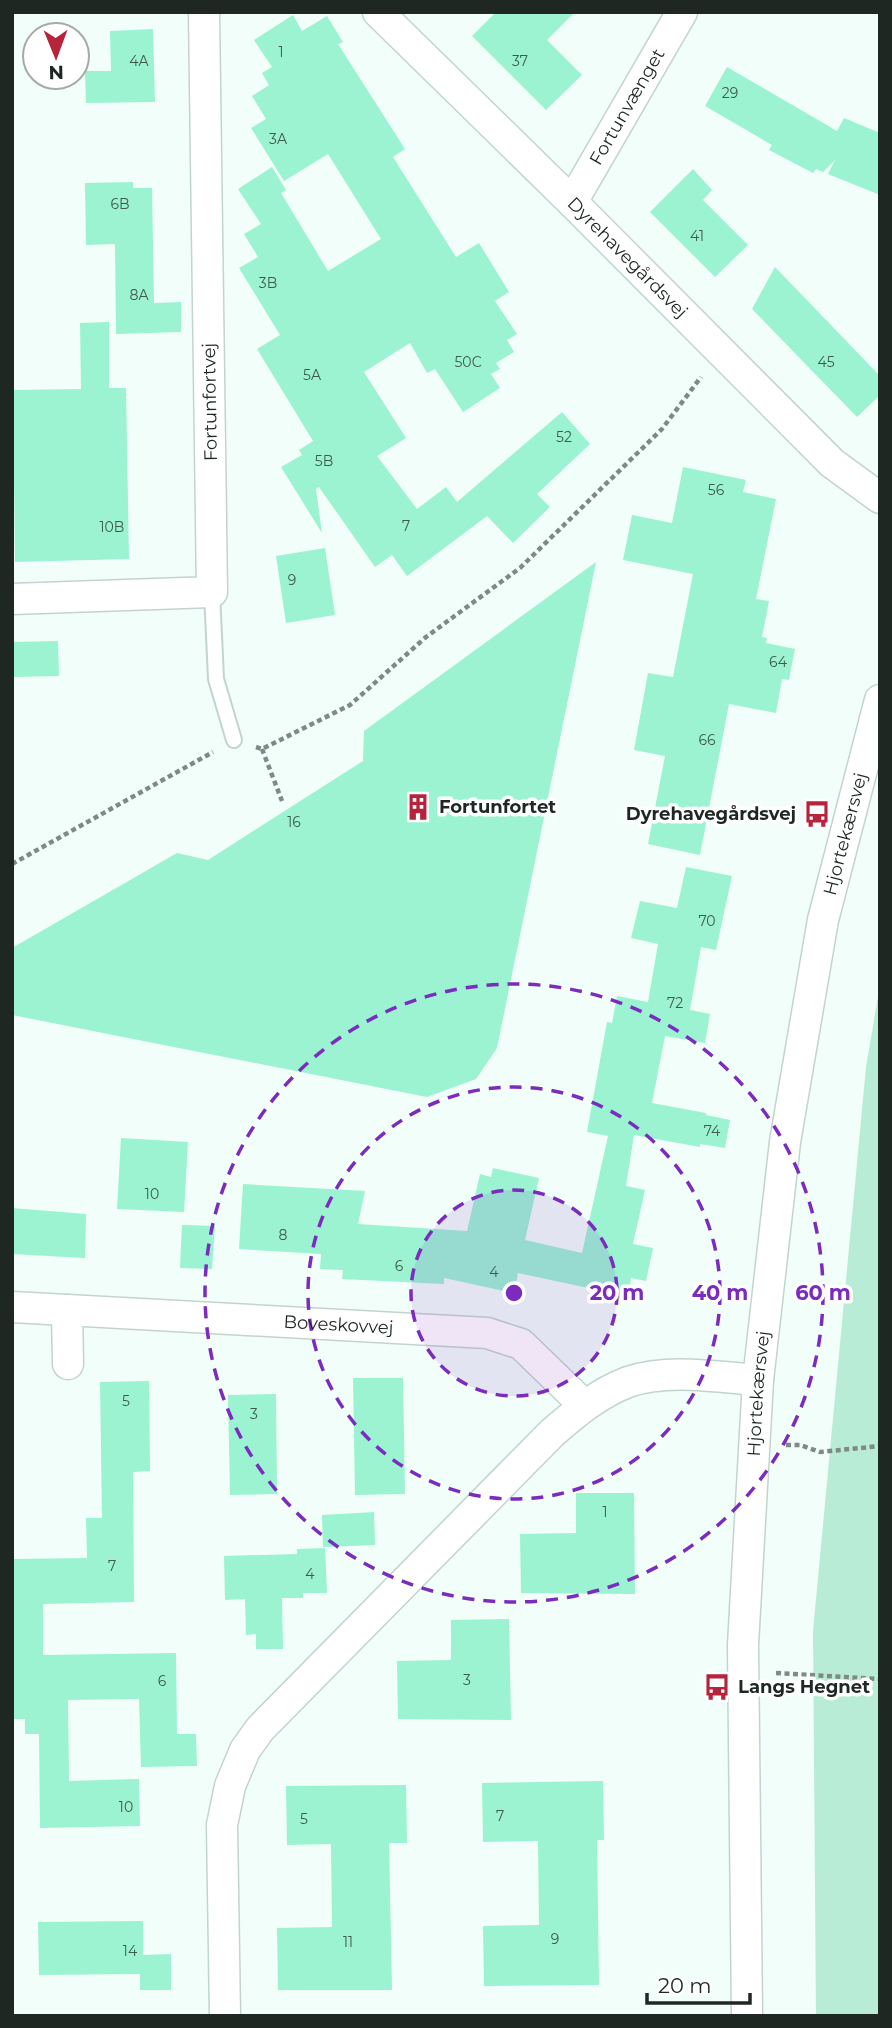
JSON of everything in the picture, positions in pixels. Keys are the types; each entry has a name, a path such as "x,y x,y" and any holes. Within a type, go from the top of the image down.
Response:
{"street":[{"name":"Fortunfortvej","path":"204,12 212,592"},
{"name":"Dyrehavegårdsvej","path":"378,12 832,463 880,498"},
{"name":"Fortunvænget","path":"572,202 682,12"},
{"path":"12,599 212,592"},
{"name":"Hjortekærsvej","path":"747,2016 743,1671 758,1380 785,1142 822,920 880,700"},
{"name":"Boveskovvej","path":"12,1307 487,1334 521,1344 584,1405"},
{"path":"67,1310 68,1364"},
{"path":"225,2016 222,1825 230,1786 245,1750 260,1728 552,1433 584,1405 630,1381 678,1374 758,1380"}],"lane":[{"path":"212,592 216,679 234,740"}],"path":[{"path":"12,864 234,740 262,749 350,705 426,637 520,568 662,429 721,351"},
{"path":"262,749 282,801"},
{"path":"755,1437 781,1445 800,1445 820,1452 880,1446"},
{"path":"743,1671 880,1679"}],"green space":[{"path":"880,985 880,2016 816,2016 813,1631 866,1067"}],"building":[{"path":"496,12 575,12 547,40 582,75 546,110 472,36"},
{"path":"293,15 302,31 327,16 343,42 338,44 405,149 393,157 456,257 479,243 509,292 495,301 517,334 507,340 514,352 496,363 500,369 491,374 500,388 463,412 435,369 427,373 410,343 364,372 406,438 377,456 417,509 446,487 457,502 562,412 590,444 537,494 550,507 513,543 487,516 407,576 392,555 375,567 319,487 316,489 322,533 281,467 302,455 299,450 313,441 257,349 280,335 239,268 258,257 244,234 261,224 238,189 272,167 286,190 281,193 328,271 381,239 328,154 284,181 251,128 266,119 252,96 269,85 262,73 272,67 254,40"},
{"path":"153,29 155,102 86,103 86,91 91,91 91,71 111,71 110,31"},
{"path":"727,67 837,131 844,118 880,133 880,195 828,174 835,160 823,172 816,169 813,173 769,150 772,145 705,106"},
{"path":"693,169 712,190 703,200 748,245 715,277 650,212"},
{"path":"133,182 133,188 152,188 154,303 181,302 181,332 116,334 115,244 86,245 85,183"},
{"path":"775,267 880,376 880,395 857,417 752,309"},
{"path":"109,322 109,388 126,388 129,559 15,562 13,390 81,389 80,323"},
{"path":"683,467 746,480 743,492 776,499 756,599 769,601 762,637 767,638 766,643 795,649 789,680 782,679 776,713 729,704 700,855 648,844 665,756 634,750 648,673 673,677 693,574 623,560 632,515 672,523"},
{"path":"325,548 335,615 286,623 276,556"},
{"name":"Fortunfortet","path":"596,562 497,1048 476,1079 427,1097 12,1015 12,948 177,853 208,860 363,761 364,731"},
{"path":"58,641 59,676 13,677 12,642"},
{"path":"686,867 732,876 716,950 701,947 690,1010 710,1014 705,1043 665,1036 652,1103 730,1120 725,1148 700,1144 700,1147 634,1135 626,1186 645,1190 633,1244 653,1248 646,1281 631,1278 628,1298 591,1298 593,1289 518,1273 514,1293 444,1278 444,1284 342,1279 343,1270 320,1269 321,1254 239,1249 243,1184 365,1191 358,1224 467,1231 480,1174 491,1177 493,1168 539,1178 525,1240 582,1253 608,1136 587,1132 607,1022 612,1023 617,996 648,1002 658,944 631,938 640,901 677,908"},
{"path":"121,1138 188,1142 184,1212 117,1209"},
{"path":"12,1208 86,1214 85,1258 12,1254"},
{"path":"182,1225 215,1226 212,1269 180,1268"},
{"path":"353,1378 403,1378 405,1494 355,1495"},
{"path":"149,1381 150,1471 133,1472 134,1602 43,1604 43,1655 176,1653 177,1734 196,1734 197,1766 141,1767 139,1699 68,1700 69,1781 139,1779 140,1826 40,1828 39,1734 25,1734 25,1719 12,1719 12,1559 87,1558 86,1518 102,1518 100,1382"},
{"path":"276,1394 277,1494 230,1495 228,1395"},
{"path":"576,1493 634,1493 635,1594 521,1593 520,1534 576,1533"},
{"path":"374,1512 375,1545 323,1547 322,1515"},
{"path":"325,1548 327,1593 303,1593 303,1598 282,1598 283,1649 256,1649 256,1634 246,1635 245,1599 225,1600 224,1556 297,1554 297,1549"},
{"path":"509,1619 511,1720 398,1719 397,1661 451,1660 451,1620"},
{"path":"603,1781 604,1840 597,1840 599,1985 484,1986 483,1926 539,1925 538,1841 483,1842 482,1783"},
{"path":"406,1785 407,1843 389,1843 392,1990 278,1990 277,1928 332,1927 331,1844 287,1845 286,1786"},
{"path":"143,1921 143,1955 171,1954 171,1990 140,1990 140,1974 39,1975 38,1922"}],"place":[{"name":"Fortunfortet","path":"418,807"},
{"name":"Dyrehavegårdsvej","path":"817,814"},
{"name":"Langs Hegnet","path":"717,1687"}]}
